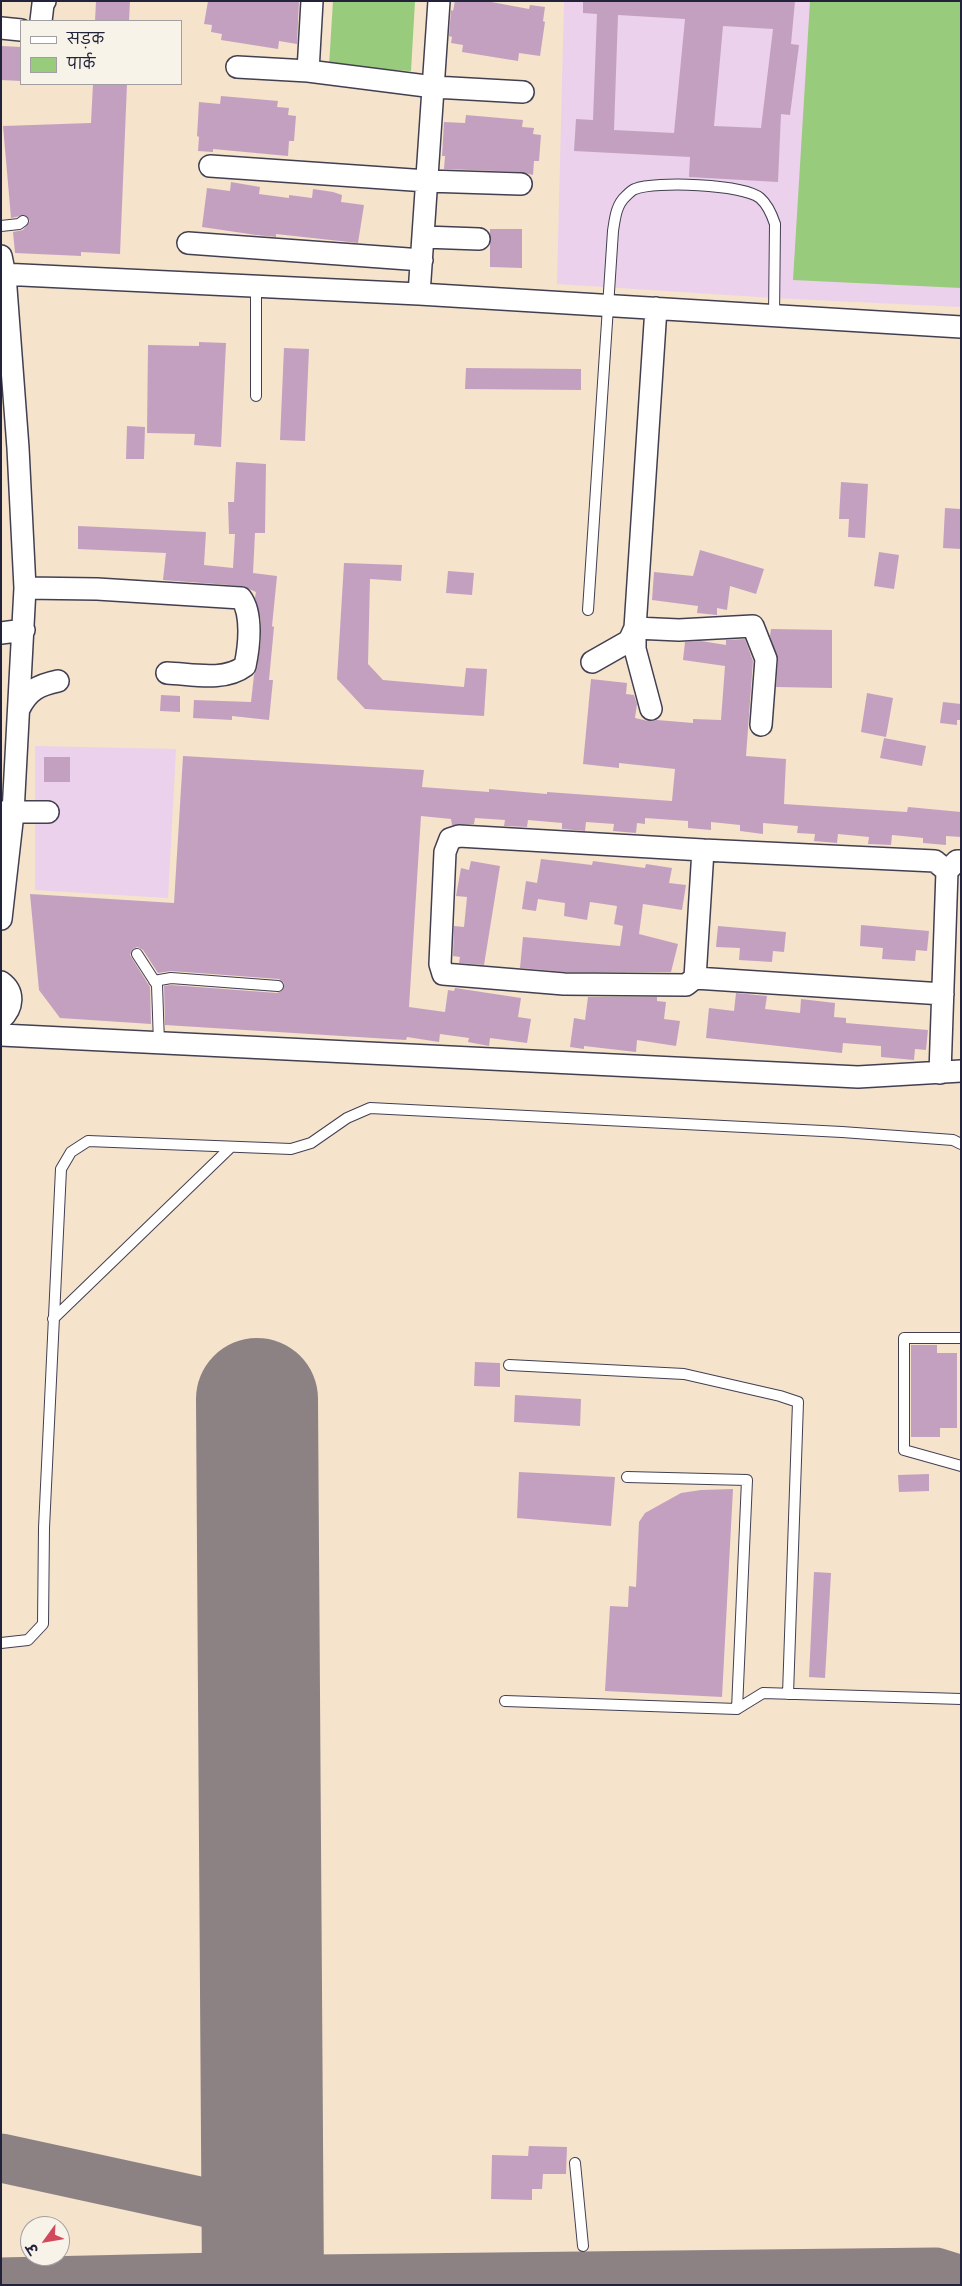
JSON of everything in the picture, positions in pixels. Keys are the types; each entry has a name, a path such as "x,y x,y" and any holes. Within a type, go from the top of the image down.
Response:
{"street":[{"path":"308,71 312,1"},
{"path":"419,294 440,1"},
{"path":"1,28 20,30"},
{"path":"237,67 308,71 434,87 523,92"},
{"path":"210,166 427,181 521,184"},
{"path":"424,237 479,239"},
{"path":"188,244 422,260"},
{"path":"1,920 13,721 24,630 25,588 18,448 2,268 256,287 419,294 961,327"},
{"path":"651,709 635,649 635,628 656,308"},
{"path":"25,588 97,589 241,598 246,604 248,617 245,666 236,673 217,676 167,673"},
{"path":"635,628 679,630 754,626 766,659 761,726"},
{"path":"592,662 629,641 635,628"},
{"path":"1,633 24,630"},
{"path":"13,721 29,692 43,684 58,681"},
{"path":"7,812 48,812"},
{"path":"7,1035 858,1077 950,1072 943,994 954,866 936,861 459,836 450,839 445,852 440,964 442,974 564,984 686,985 695,978 943,994"},
{"path":"695,978 703,850"},
{"path":"1,982 10,992 11,999 7,1013 1,1019"}],"lane":[{"path":"588,610 613,231 617,208 624,197 636,189 667,186 718,186 739,189 759,198 772,214 775,224 774,316"},
{"path":"1,226 19,224 23,221"},
{"path":"256,287 256,396"},
{"path":"137,954 157,985 159,1043"},
{"path":"154,981 171,978 278,986"},
{"path":"1,1643 28,1640 43,1624 44,1528 61,1169 71,1152 88,1141 231,1148 291,1148 311,1143 347,1118 370,1108 842,1132 953,1140 961,1144"},
{"path":"53,1319 231,1148"},
{"path":"961,1338 904,1338 904,1450 961,1466"},
{"path":"509,1365 684,1374 780,1396 798,1402 788,1694"},
{"path":"627,1477 747,1480 737,1709"},
{"path":"505,1701 737,1709 763,1693 961,1699"},
{"path":"575,2163 583,2246"}],"shaded area":[{"path":"564,1 961,1 961,307 774,298 557,284"},
{"path":"35,746 176,749 168,898 35,890"}],"green space":[{"path":"333,1 415,1 411,71 329,66"},
{"path":"810,1 961,1 961,288 793,280"}],"building":[{"path":"96,1 130,1 129,20 95,20"},
{"path":"208,1 299,1 297,44 279,41 278,49 221,40 222,34 211,32 212,25 204,24"},
{"path":"455,1 486,1 529,9 530,5 545,7 543,21 545,22 540,56 519,53 518,61 462,52 463,45 451,43 452,37 449,36 451,10 453,11"},
{"path":"583,1 795,1 791,44 799,45 790,115 781,114 778,182 689,177 690,157 574,151 576,119 593,120 597,14 583,13","holes":["618,15 685,19 674,133 614,130","723,26 773,29 761,128 714,126"]},
{"path":"2,46 20,47 20,81 1,80"},
{"path":"93,85 127,85 120,254 81,252 81,256 15,253 13,232 23,230 30,221 25,215 11,218 3,126 91,123"},
{"path":"221,96 278,101 277,107 289,108 288,115 296,116 294,141 289,141 288,156 213,149 213,152 198,151 199,102 220,104"},
{"path":"466,115 523,120 522,127 534,128 533,134 541,135 539,161 534,161 533,175 521,172 444,169 445,156 442,156 444,122 465,123"},
{"path":"231,182 260,187 259,194 289,198 289,195 312,198 313,189 333,192 342,195 341,202 364,205 358,243 276,234 276,237 256,235 202,227 207,188 230,191"},
{"path":"490,229 522,229 522,268 490,267"},
{"path":"199,342 226,343 221,447 194,445 195,434 147,433 148,345 199,346"},
{"path":"284,348 309,349 305,441 280,440"},
{"path":"466,368 581,369 581,390 465,389"},
{"path":"127,426 145,427 144,459 126,459"},
{"path":"236,462 266,464 265,533 255,533 253,573 277,576 269,680 273,680 269,720 232,716 232,720 193,718 194,700 251,702 261,641 261,620 255,598 256,592 242,586 163,580 166,553 78,549 78,526 206,532 204,565 233,568 235,534 229,534 228,502 234,502"},
{"path":"841,482 868,484 865,538 848,537 849,519 839,519"},
{"path":"945,508 961,509 961,549 943,548"},
{"path":"700,550 764,569 756,594 730,586 727,610 717,608 717,615 697,613 698,606 652,600 654,572 693,576"},
{"path":"879,552 899,555 894,589 874,586"},
{"path":"344,563 402,565 401,581 370,579 368,664 383,680 464,687 466,668 487,669 484,716 365,709 337,679"},
{"path":"448,571 474,573 472,595 446,593"},
{"path":"771,629 832,630 832,688 776,687 778,660 770,636"},
{"path":"745,639 753,661 746,756 786,759 784,804 907,812 908,807 961,812 961,837 946,836 946,845 923,843 923,838 892,835 891,845 868,844 869,837 838,834 837,843 814,841 815,834 797,833 798,826 763,823 763,834 740,831 740,825 711,822 711,830 688,828 688,821 645,818 645,824 637,823 636,833 613,831 614,824 586,822 585,831 562,829 562,823 528,820 527,827 504,826 505,820 475,818 474,824 452,825 451,819 421,816 409,1007 445,1012 448,990 454,991 455,988 521,998 518,1017 531,1019 527,1043 490,1038 489,1046 468,1042 469,1038 440,1034 439,1042 407,1037 406,1040 165,1025 164,986 277,993 283,990 284,983 279,979 171,971 158,973 143,950 137,947 133,949 130,955 150,987 151,1024 60,1018 39,990 30,894 174,903 183,756 424,770 422,787 489,792 489,789 547,794 547,792 672,801 675,769 619,763 619,768 583,764 591,679 627,683 626,694 634,695 637,704 635,718 648,721 693,723 693,719 721,720 725,666 683,660 685,642 701,641 726,645 726,640"},
{"path":"867,693 893,698 886,737 861,732"},
{"path":"161,695 180,696 180,712 160,711"},
{"path":"943,702 961,704 961,720 957,720 957,725 940,723"},
{"path":"884,738 926,746 922,766 880,758"},
{"path":"44,757 70,757 70,782 44,782"},
{"path":"541,859 592,865 593,861 645,868 646,864 672,868 669,883 686,885 682,910 643,904 639,934 678,944 671,972 565,972 520,968 523,937 620,946 623,926 614,924 617,906 590,902 587,920 564,916 565,903 538,899 536,911 522,909 526,881 537,883"},
{"path":"471,861 500,866 484,965 459,963 460,957 453,956 454,926 464,927 467,897 456,896 461,868 469,870"},
{"path":"861,925 929,931 927,951 916,950 915,961 882,959 883,948 860,946"},
{"path":"718,926 786,932 784,952 773,951 772,962 739,960 740,948 716,947"},
{"path":"736,993 767,996 765,1009 800,1013 801,999 835,1003 834,1017 846,1018 846,1023 928,1030 926,1050 915,1049 914,1060 881,1057 881,1046 843,1043 842,1053 706,1038 709,1008 734,1011"},
{"path":"588,997 657,997 657,1001 666,1002 664,1019 680,1021 676,1046 637,1040 636,1052 584,1046 584,1049 570,1047 574,1018 585,1020"},
{"path":"911,1345 937,1345 937,1353 957,1353 957,1428 940,1428 940,1437 911,1437"},
{"path":"475,1362 500,1363 500,1387 474,1386"},
{"path":"515,1395 581,1399 580,1426 514,1422"},
{"path":"519,1472 615,1477 611,1526 517,1518"},
{"path":"929,1474 929,1491 899,1492 898,1475"},
{"path":"733,1489 722,1697 605,1691 610,1606 628,1607 629,1586 636,1587 639,1522 645,1513 681,1493"},
{"path":"814,1572 831,1573 825,1678 809,1677"},
{"path":"529,2146 567,2147 566,2174 543,2174 542,2189 532,2189 532,2200 491,2199 492,2155 528,2156"}],"taxiway":[{"path":"1,2158 263,2215"},
{"path":"300,2285 316,2279 936,2272 961,2280"},
{"path":"1,2282 263,2276"}],"runway":[{"path":"257,1399 263,2285"}]}
